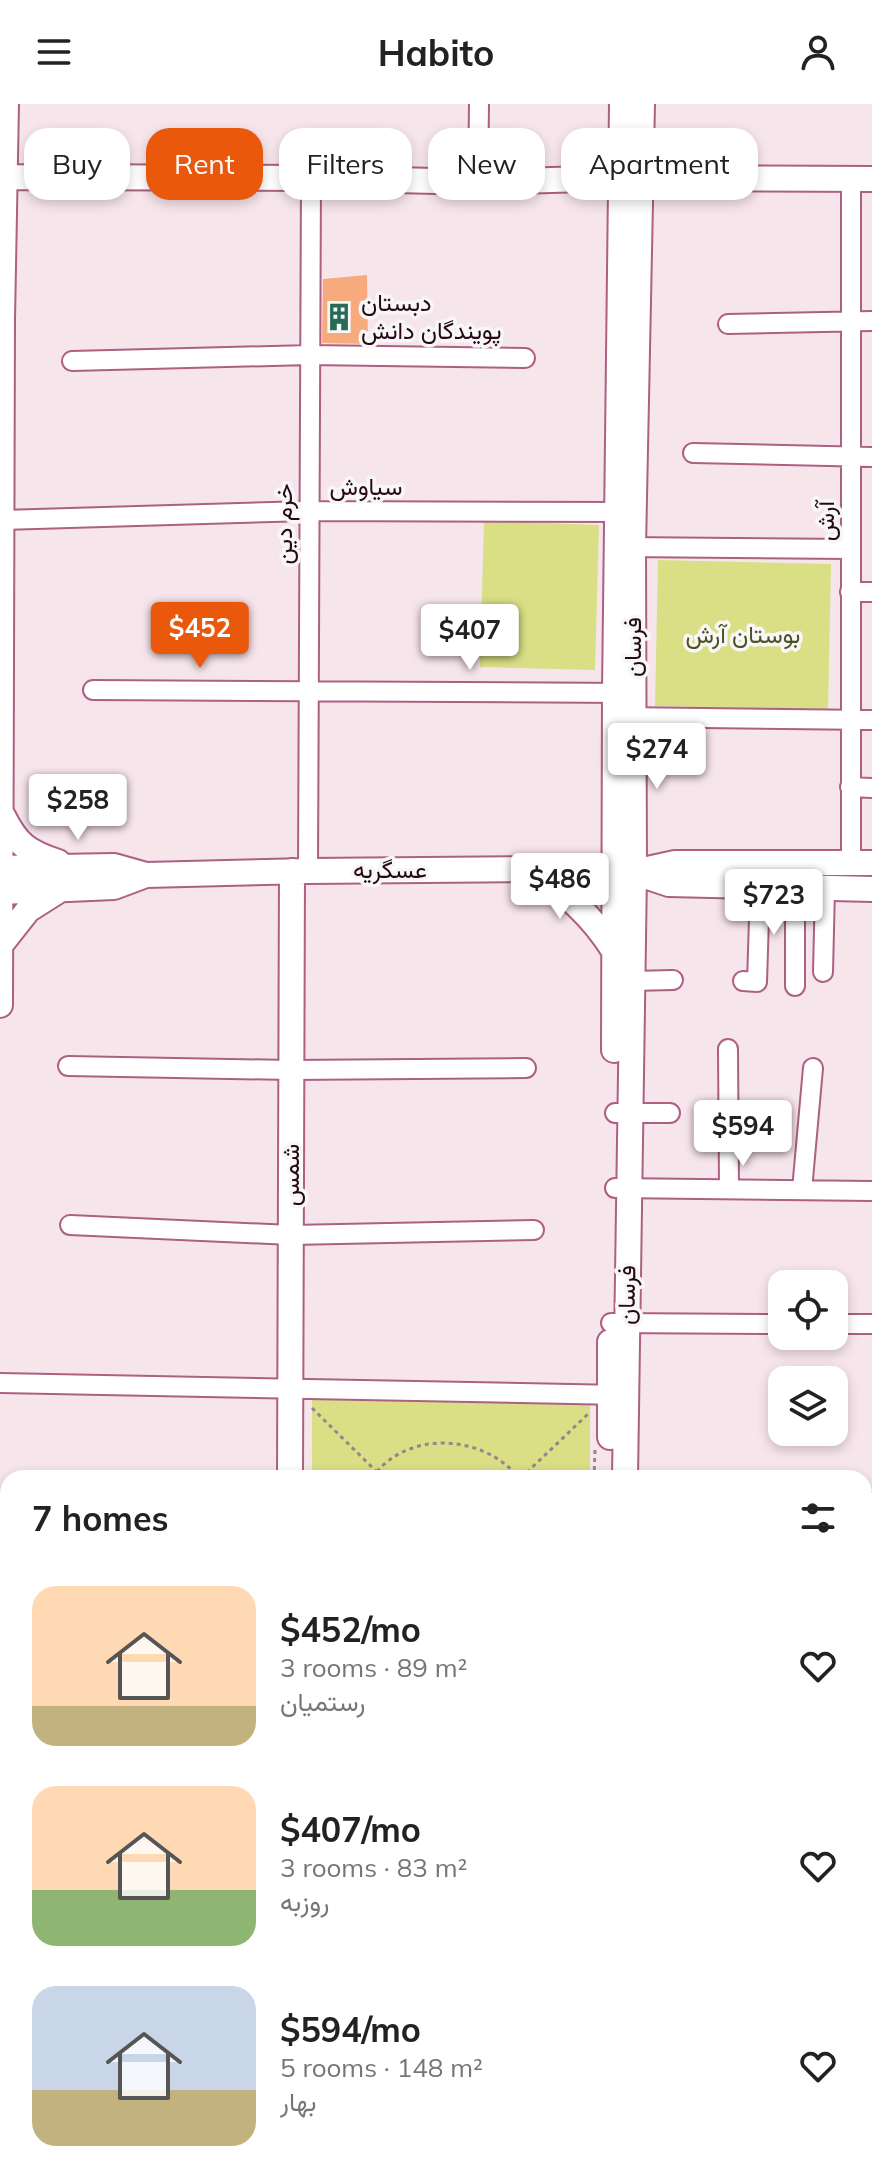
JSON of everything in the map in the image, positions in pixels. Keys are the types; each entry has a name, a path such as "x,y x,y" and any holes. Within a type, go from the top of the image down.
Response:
{"street":[{"path":"0,1005 6,104"},
{"path":"479,104 479,128"},
{"name":"فرسان","path":"622,104 625,128"},
{"name":"فرسان","path":"639,128 642,104"},
{"path":"5,177 279,178"},
{"path":"758,179 862,179"},
{"name":"آرش","path":"862,179 851,322 850,457 850,787 862,863"},
{"name":"خرم دین","path":"300,871 307,693 311,200"},
{"name":"فرسان","path":"622,1113 632,981 624,871 625,512 632,200"},
{"path":"728,324 872,321"},
{"path":"72,361 309,355 525,358"},
{"path":"693,453 872,457"},
{"name":"سیاوش","path":"2,520 308,511 625,512"},
{"path":"625,547 850,549"},
{"path":"850,592 872,592"},
{"path":"93,690 307,693 624,705 872,720"},
{"path":"850,787 872,788"},
{"path":"2,813 21,845 40,856 71,866"},
{"name":"عسگریه","path":"1,880 71,866 114,866 146,875 531,869 624,871 675,863 862,863"},
{"path":"531,869 573,899 600,928 614,951"},
{"name":"شمس","path":"290,1470 290,1070 300,871"},
{"name":"فرسان","path":"612,1470 617,1395 622,1188 622,1113 614,951 624,871"},
{"name":"عسگریه","path":"624,871 669,884 872,889"},
{"name":"عسگریه","path":"1,880 61,889 114,887 146,875"},
{"path":"743,981 757,982 760,887"},
{"path":"795,888 795,986"},
{"path":"823,972 825,888"},
{"path":"2,943 28,910 61,889"},
{"path":"632,981 673,980"},
{"path":"728,1049 729,1189"},
{"path":"68,1066 290,1070 526,1068"},
{"path":"802,1190 813,1068"},
{"path":"622,1113 670,1113"},
{"path":"622,1188 872,1191"},
{"path":"70,1225 291,1235 534,1230"},
{"path":"619,1323 768,1324"},
{"path":"848,1324 872,1324"},
{"path":"0,1383 617,1395"},
{"name":"فرسان","path":"617,1395 624,1470"}],"path":[{"path":"529,1470 617,1395"},
{"path":"306,1417 306,1402 375,1470"},
{"path":"380,1470 404,1451 432,1443 462,1444 490,1453 510,1470"},
{"path":"594,1470 595,1450"}],"green space":[{"path":"484,521 599,525 595,670 480,667"},
{"name":"بوستان آرش","path":"658,560 831,564 828,710 655,706"},
{"path":"312,1396 590,1401 590,1470 312,1470"}],"building":[{"name":"دبستان پویندگان دانش","path":"367,275 368,344 322,343 323,279"}],"place":[{"name":"دبستان پویندگان دانش","path":"339,317"}]}
